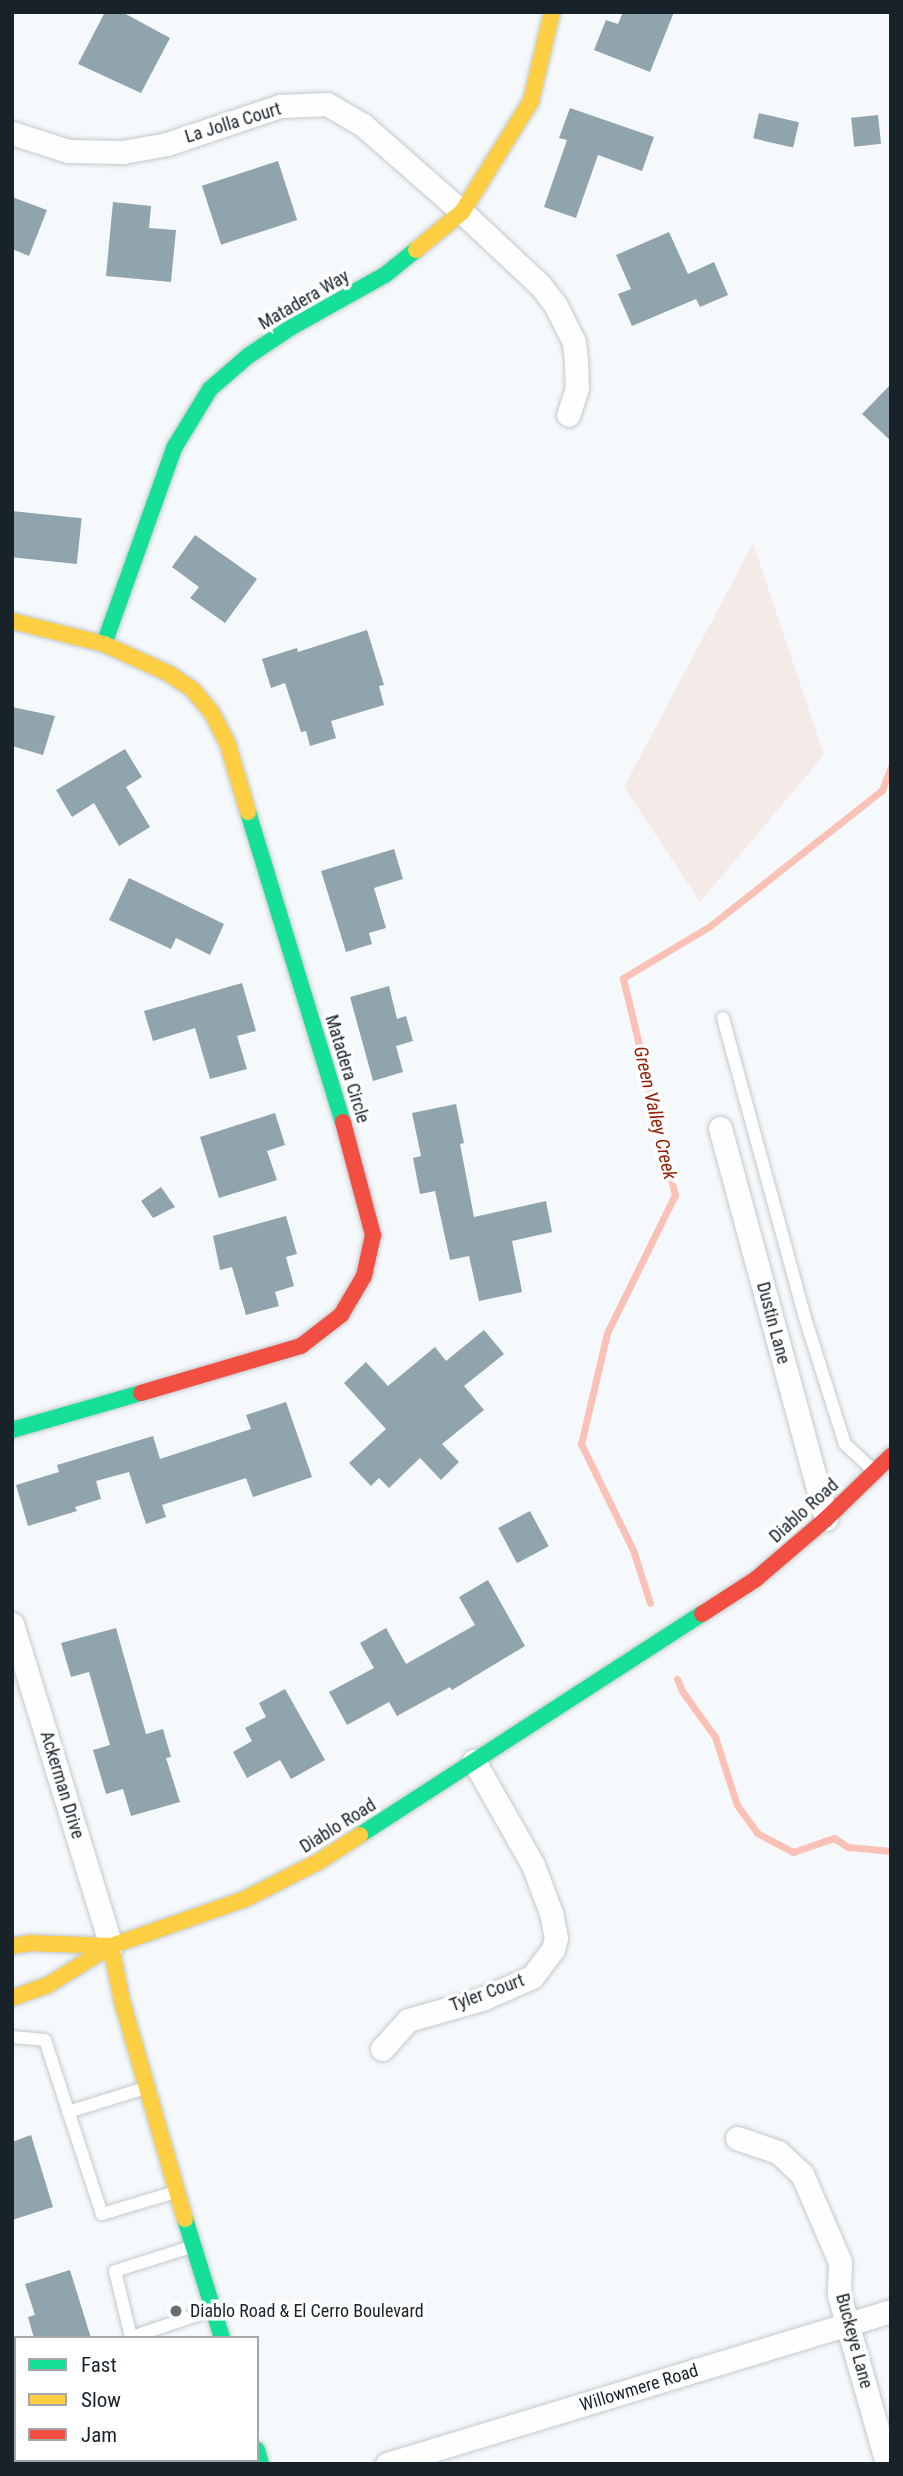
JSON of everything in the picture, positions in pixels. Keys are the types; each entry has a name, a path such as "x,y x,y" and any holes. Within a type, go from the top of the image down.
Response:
{"street":[{"name":"Matadera Way","path":"104,644 174,448 210,389 248,356 290,328 385,275 462,212 531,101 552,12"},
{"name":"La Jolla Court","path":"12,133 68,151 123,152 167,144 280,106 327,104 363,125 540,285 566,323 574,342 577,388 568,415"},
{"name":"Matadera Circle","path":"12,621 104,644 168,673 192,689 212,713 228,745 364,1192 373,1235 364,1276 341,1315 301,1346 12,1430"},
{"name":"Dustin Lane","path":"720,1128 826,1519"},
{"name":"Diablo Road","path":"111,1946 245,1899 318,1862 756,1579 826,1519 891,1456"},
{"name":"Ackerman Drive","path":"12,1624 111,1946"},
{"name":"Tyler Court","path":"383,2049 408,2020 481,1999 532,1977 553,1949 556,1938 551,1913 533,1865 474,1762"},
{"path":"12,1946 30,1943 111,1946"},
{"path":"12,1998 48,1985 111,1946"},
{"path":"111,1946 122,2001 176,2192 221,2336"},
{"name":"Buckeye Lane","path":"737,2138 778,2152 802,2174 841,2262 839,2295 887,2464"},
{"name":"Willowmere Road","path":"387,2464 891,2311"}],"lane":[{"path":"723,1018 805,1318 845,1444 875,1472"},
{"path":"12,2036 45,2040 103,2214 176,2192"},
{"path":"68,2112 147,2087"},
{"path":"194,2246 115,2271 130,2333 135,2336 213,2310"}],"shaded area":[{"path":"753,543 824,755 700,902 624,787"}],"building":[{"path":"105,12 122,12 170,38 141,93 78,64"},
{"path":"623,12 674,12 650,72 594,50 606,20 618,24"},
{"path":"570,108 654,137 642,171 598,155 576,218 544,207 567,140 559,138"},
{"path":"759,113 799,122 793,148 753,138"},
{"path":"878,115 881,144 854,147 851,118"},
{"path":"278,161 297,220 221,245 202,186"},
{"path":"12,197 47,210 29,256 12,249"},
{"path":"113,202 151,206 149,228 176,230 171,282 106,276"},
{"path":"669,232 688,274 714,262 728,295 700,307 696,299 632,326 618,294 631,289 616,255"},
{"path":"891,384 891,441 862,414"},
{"path":"12,511 82,518 77,564 12,557"},
{"path":"195,535 257,579 225,623 190,598 199,587 172,567"},
{"path":"367,630 384,685 379,686 384,705 331,721 336,738 310,746 306,731 301,732 285,683 271,688 262,659 297,648 298,652"},
{"path":"12,707 55,716 43,755 12,746"},
{"path":"125,749 142,777 126,787 150,827 119,846 94,803 72,817 56,790"},
{"path":"394,849 403,879 374,888 386,928 369,933 372,944 346,952 321,871"},
{"path":"129,878 224,924 210,955 176,938 171,949 109,920"},
{"path":"242,983 256,1031 237,1036 247,1069 210,1079 195,1028 153,1041 144,1011"},
{"path":"389,986 397,1019 406,1016 413,1041 396,1046 403,1072 373,1081 350,997"},
{"path":"456,1104 464,1143 460,1144 474,1217 546,1201 552,1232 512,1241 522,1292 479,1301 469,1256 450,1260 435,1191 420,1194 413,1158 421,1156 412,1113"},
{"path":"275,1113 285,1145 267,1151 277,1180 219,1198 200,1137"},
{"path":"161,1187 175,1207 153,1218 141,1201"},
{"path":"286,1216 297,1254 286,1257 294,1286 275,1292 279,1306 246,1315 232,1267 220,1270 213,1236"},
{"path":"484,1330 504,1354 464,1386 484,1410 442,1444 459,1462 441,1480 420,1458 389,1488 379,1478 371,1486 349,1463 386,1429 344,1383 366,1362 388,1386 435,1347 446,1361"},
{"path":"286,1402 312,1477 253,1497 246,1478 162,1505 166,1517 146,1524 129,1472 96,1481 101,1499 75,1507 77,1511 28,1526 16,1485 59,1472 57,1465 153,1436 160,1459 251,1429 246,1415"},
{"path":"530,1511 549,1546 517,1563 498,1528"},
{"path":"488,1580 525,1646 452,1690 450,1687 397,1716 389,1702 347,1725 329,1692 374,1668 360,1643 386,1628 406,1664 475,1625 459,1597"},
{"path":"116,1628 146,1734 163,1729 171,1757 166,1758 180,1802 131,1816 123,1789 106,1794 93,1750 110,1745 89,1672 71,1677 61,1643"},
{"path":"285,1689 325,1760 291,1779 280,1760 247,1778 233,1752 252,1741 245,1728 266,1717 259,1703"},
{"path":"31,2135 53,2207 12,2220 12,2142"},
{"path":"70,2270 90,2336 33,2336 28,2317 35,2315 25,2284"}],"waterway":[{"name":"Green Valley Creek","path":"650,1603 633,1550 581,1444 607,1333 675,1195 623,978 710,926 882,790 891,767"},
{"name":"Green Valley Creek","path":"677,1679 682,1691 715,1737 737,1805 757,1833 793,1852 834,1838 848,1847 891,1851"}],"traffic: fast":[{"path":"104,644 174,448 210,389 248,356 290,328 385,275 416,250"},
{"path":"248,812 343,1122"},
{"path":"12,1430 141,1393"},
{"path":"360,1835 702,1614"},
{"path":"185,2219 221,2336"},
{"path":"259,2457 261,2464"}],"traffic: slow":[{"path":"416,250 462,212 531,101 552,12"},
{"path":"12,621 104,644 168,673 192,689 212,713 228,745 248,812"},
{"path":"12,1998 48,1985 111,1946 245,1899 318,1862 360,1835"},
{"path":"12,1946 30,1943 111,1946"},
{"path":"111,1946 122,2001 185,2219"}],"traffic: jam":[{"path":"141,1393 301,1346 341,1315 364,1276 373,1235 343,1122"},
{"path":"702,1614 756,1579 826,1519 891,1456"}],"place":[{"name":"Diablo Road & El Cerro Boulevard","path":"176,2311"}]}
